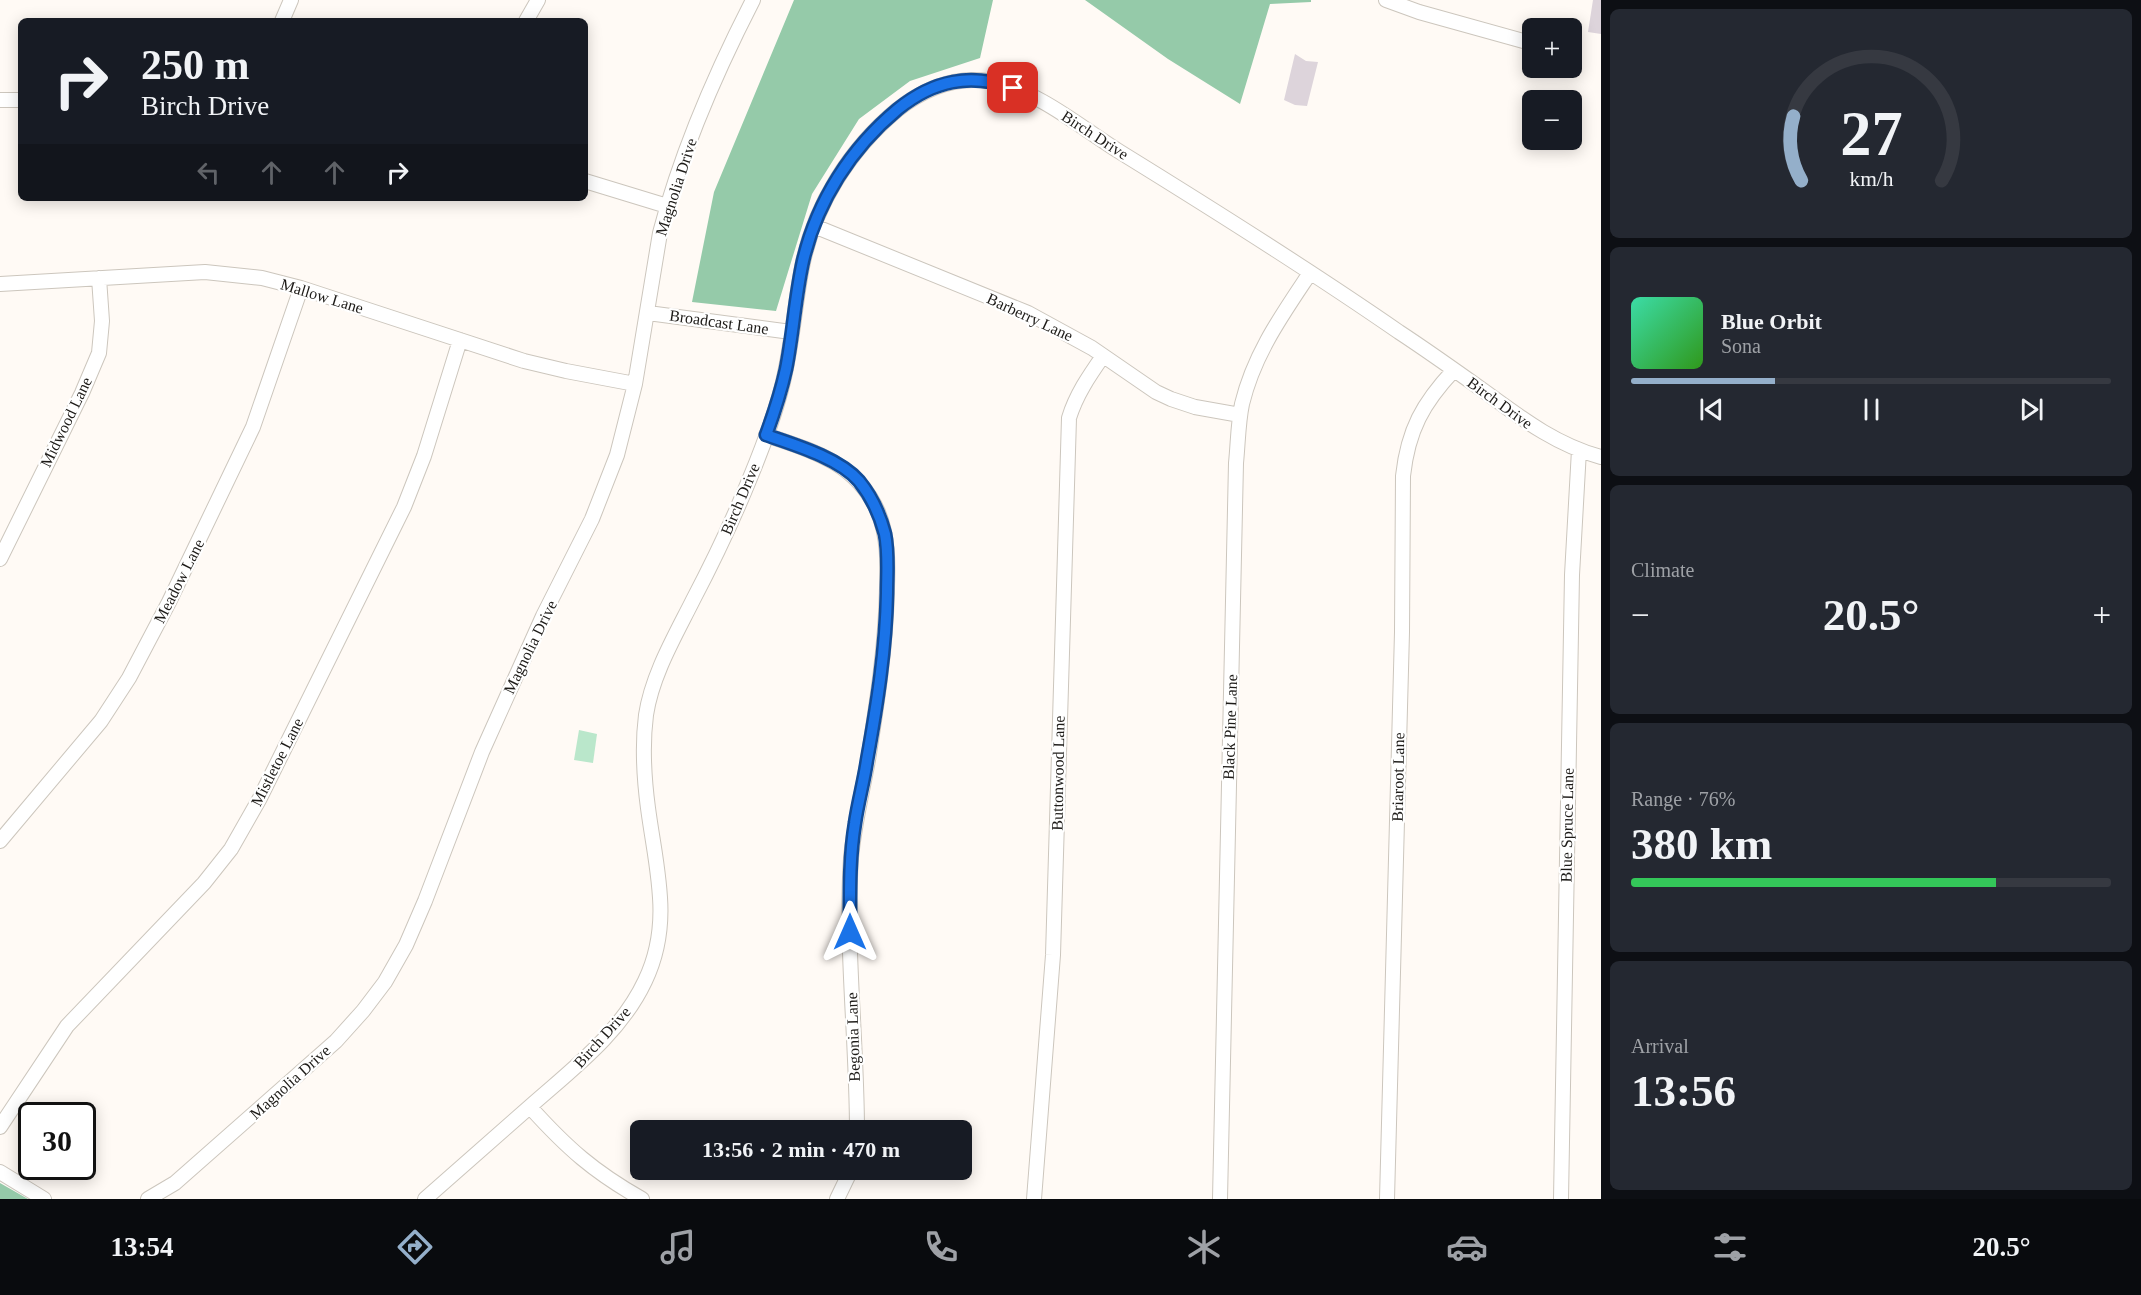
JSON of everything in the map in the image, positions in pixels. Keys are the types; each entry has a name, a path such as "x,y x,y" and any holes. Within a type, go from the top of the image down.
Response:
{"street":[{"path":"283,18 291,0"},
{"path":"528,18 538,0"},
{"name":"Magnolia Drive","path":"148,1199 175,1183 336,1041 385,982 406,945 502,704 592,519 617,455 635,384 660,233 667,206 711,90 753,0"},
{"path":"1386,0 1419,12 1522,41"},
{"name":"Birch Drive","path":"425,1199 583,1060 630,1009 646,980 654,958 661,918 660,882 645,775 644,745 648,705 671,645 728,530 766,435 780,393 803,262 814,226 844,166 856,150 907,102 941,85 977,80 998,83 1041,101 1310,273 1534,427 1579,450 1601,457"},
{"path":"0,100 18,100"},
{"path":"588,182 667,206"},
{"name":"Barberry Lane","path":"814,226 1025,312 1061,330 1156,392 1171,399 1195,407 1240,415"},
{"name":"Mallow Lane","path":"0,284 205,272 262,278 301,288 524,361 635,384"},
{"name":"Black Pine Lane","path":"1220,1199 1236,463 1240,415 1252,370 1263,347 1310,273"},
{"name":"Midwood Lane","path":"0,560 82,393 99,352 102,321 99,278"},
{"name":"Meadow Lane","path":"0,841 101,722 129,678 170,602 253,427 301,288"},
{"name":"Broadcast Lane","path":"648,313 791,332"},
{"name":"Mistletoe Lane","path":"0,1127 67,1026 204,883 231,849 265,788 404,507 424,456 460,340"},
{"name":"Buttonwood Lane","path":"1034,1199 1054,943 1069,418 1073,403 1103,356"},
{"name":"Briaroot Lane","path":"1387,1199 1402,632 1403,476 1405,456 1413,427 1423,407 1454,370"},
{"name":"Begonia Lane","path":"766,435 845,468 858,480 872,500 885,536 888,559 884,652 851,860 850,965 857,1120"},
{"name":"Blue Spruce Lane","path":"1561,1199 1572,575 1579,450"},
{"path":"530,1107 567,1148 594,1170 642,1199"},
{"path":"0,1172 44,1199"},
{"path":"837,1199 846,1180"}],"green space":[{"path":"794,0 993,0 980,58 910,81 859,119 812,194 776,311 692,302 714,192"},
{"path":"1085,0 1311,0 1311,2 1270,4 1240,104 1168,59"},
{"path":"579,730 597,734 593,763 574,760"},
{"path":"0,1183 28,1199 0,1199"}],"building":[{"path":"1593,0 1601,0 1601,34 1588,32"},
{"path":"1295,54 1306,61 1318,62 1307,106 1295,105 1284,100"}],"route":[{"path":"850,932 851,860 855,825 868,760 884,652 888,559 885,536 872,500 858,480 845,468 788,442 766,435 786,366 808,242 827,197 844,166 881,124 923,92 958,81 977,80 1013,88"}]}
